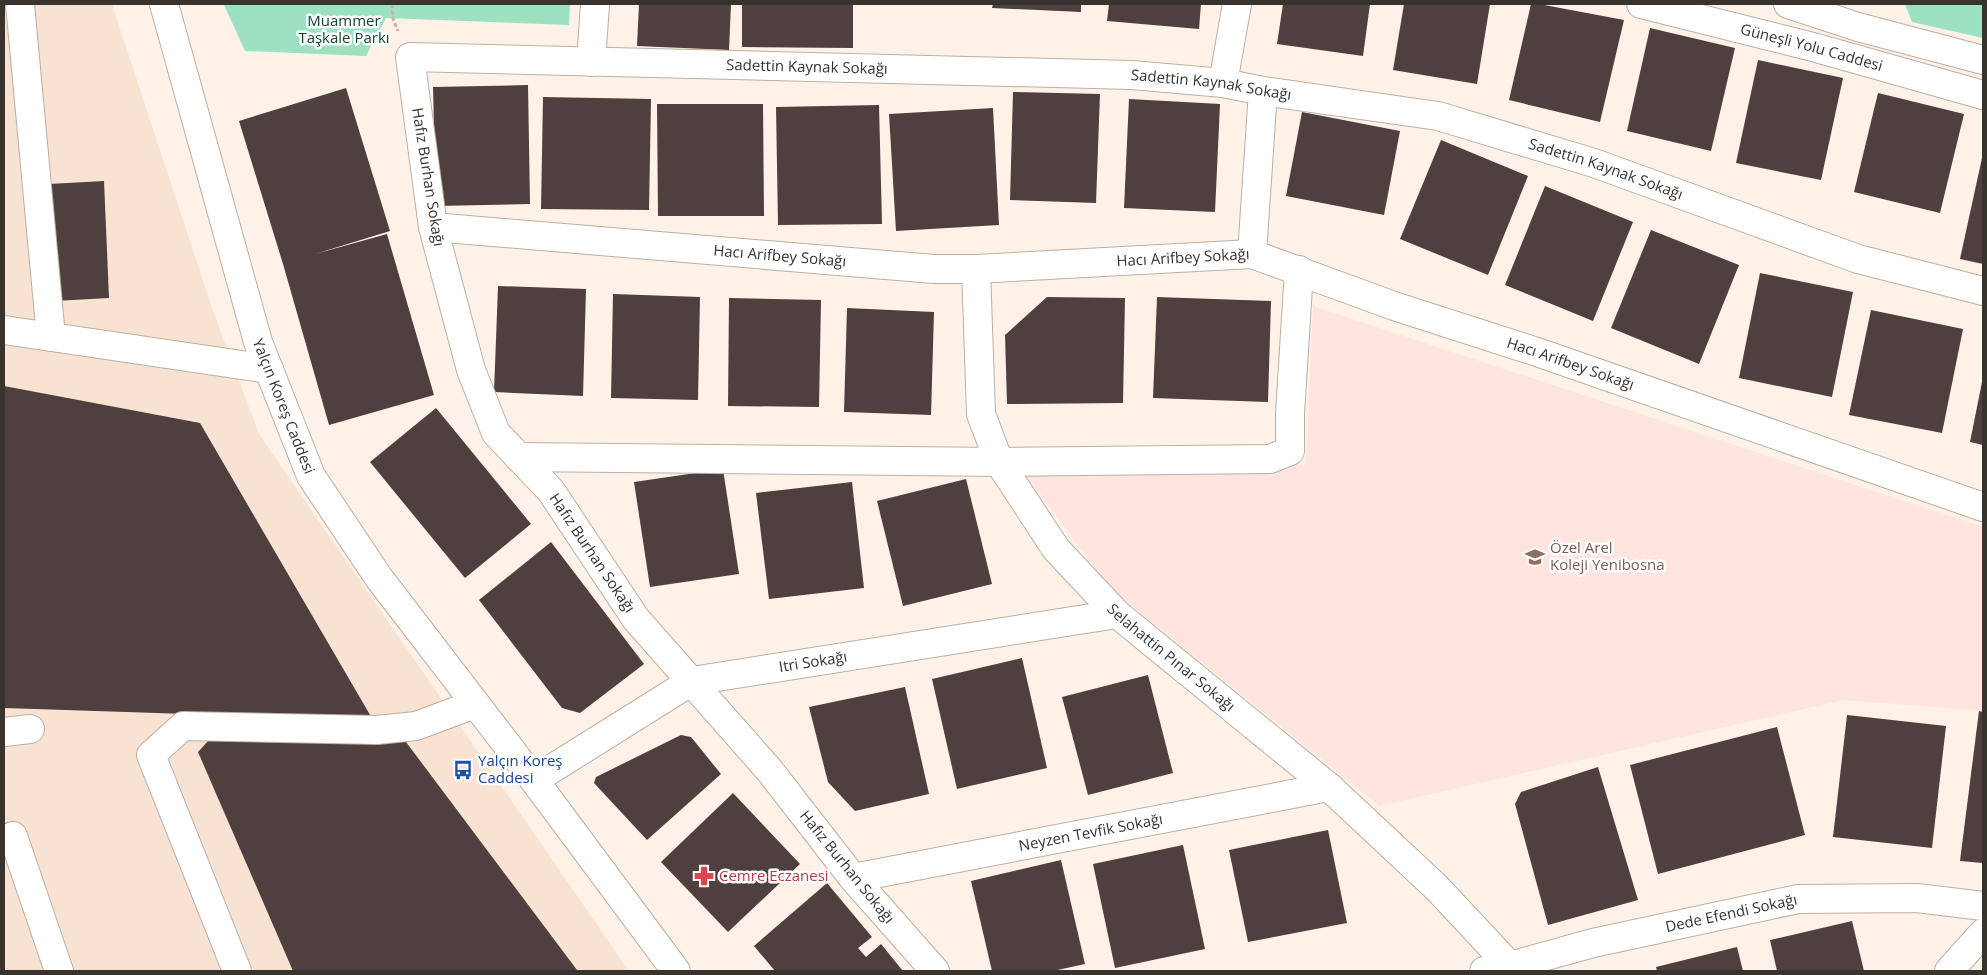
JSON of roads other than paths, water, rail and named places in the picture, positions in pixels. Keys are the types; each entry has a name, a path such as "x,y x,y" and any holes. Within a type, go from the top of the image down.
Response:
{"street":[{"path":"20,4 51,337"},
{"name":"Yalçın Koreş Caddesi","path":"164,4 258,342 311,476 379,578 534,780 676,971"},
{"path":"591,62 595,4"},
{"path":"1223,83 1237,4"},
{"name":"Güneşli Yolu Caddesi","path":"1641,4 1813,47 1983,95"},
{"path":"1788,4 1858,27 1983,60"},
{"name":"Sadettin Kaynak Sokağı","path":"410,57 1132,75 1223,83 1263,91 1438,116 1594,164 1858,259 1983,291"},
{"name":"Hafız Burhan Sokağı","path":"410,57 433,227 471,370 496,433 551,491 636,619 770,771 853,878 935,971"},
{"path":"1252,254 1263,91"},
{"name":"Hacı Arifbey Sokağı","path":"433,227 934,269 976,269 1252,254 1394,306 1537,352 1983,507"},
{"name":"Selahattin Pınar Sokağı","path":"976,269 981,414 999,462 1056,549 1117,614 1329,787 1437,888 1497,969"},
{"path":"518,457 999,462 1270,458 1290,451 1290,413 1299,270"},
{"path":"4,330 269,369"},
{"name":"Itri Sokağı","path":"534,780 692,681 1117,614"},
{"path":"237,971 150,755 183,726 377,730 416,726 475,704"},
{"name":"Neyzen Tevfik Sokağı","path":"853,878 1329,787"},
{"path":"13,836 58,971"},
{"name":"Dede Efendi Sokağı","path":"1497,969 1593,943 1798,900 1917,898 1983,906"},
{"path":"1949,971 1983,933"}],"place":[{"name":"Özel Arel Koleji Yenibosna","path":"1535,557"},
{"name":"Yalçın Koreş Caddesi","path":"463,770"},
{"name":"Cemre Eczanesi","path":"704,876"}],"park label":[{"name":"Muammer Taşkale Parkı","path":"344,30"}]}
